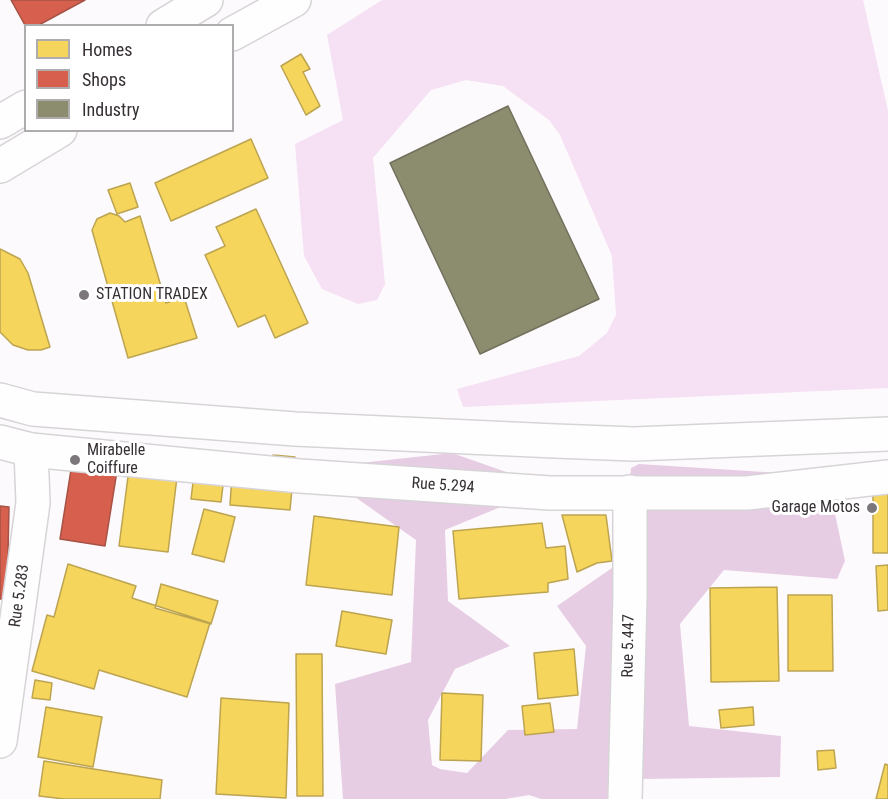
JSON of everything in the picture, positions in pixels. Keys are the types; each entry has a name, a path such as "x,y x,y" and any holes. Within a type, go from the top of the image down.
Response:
{"main road":[{"path":"234,33 294,0"},
{"path":"0,122 24,108"},
{"path":"0,166 57,132"},
{"path":"0,400 33,409 295,429 555,441 634,444 888,434"},
{"name":"Rue 5.294","path":"0,442 31,450 300,476 538,492 747,493 888,477"},
{"name":"Rue 5.283","path":"0,741 33,503 31,450"},
{"name":"Rue 5.447","path":"625,799 630,618 630,492"}],"shaded area":[{"path":"382,0 863,0 888,111 888,388 463,407 457,389 579,356 607,333 616,315 612,256 560,135 549,120 503,86 466,80 431,90 373,158 385,284 377,300 358,304 322,289 304,256 295,144 343,120 327,35"},
{"path":"452,453 549,487 445,530 448,601 510,646 455,669 428,720 432,765 440,769 467,773 508,730 577,729 586,646 557,606 622,561 631,468 639,464 827,476 845,561 837,579 724,570 680,624 689,726 781,736 780,777 641,779 642,799 541,799 529,795 505,799 343,799 335,684 411,662 416,540 314,468"}],"building: Homes":[{"path":"301,54 310,69 303,72 320,106 306,115 281,66"},
{"path":"251,139 268,178 171,221 155,183"},
{"path":"130,183 138,207 117,214 108,190"},
{"path":"256,209 308,323 275,338 265,315 238,327 205,255 225,246 216,227"},
{"path":"110,213 119,216 125,222 140,216 166,303 184,297 197,338 128,358 92,230 97,219"},
{"path":"0,249 20,259 28,273 50,347 28,350 13,345 0,332"},
{"path":"132,446 180,452 168,552 119,546"},
{"path":"273,455 295,457 290,510 230,505 232,475 271,470"},
{"path":"194,474 224,477 221,502 191,499"},
{"path":"873,486 888,486 888,553 873,553"},
{"path":"204,509 235,517 224,562 192,554"},
{"path":"562,515 606,515 612,561 597,563 577,572"},
{"path":"314,516 399,527 392,595 306,585"},
{"path":"542,523 546,548 565,546 568,579 548,583 548,592 459,599 453,531"},
{"path":"68,564 136,586 132,598 210,623 187,697 99,670 94,689 32,671 47,615 54,617"},
{"path":"888,565 888,610 878,611 876,566"},
{"path":"161,584 218,601 211,624 155,608"},
{"path":"777,587 779,681 711,682 710,588"},
{"path":"788,595 832,595 833,671 788,671"},
{"path":"342,611 392,620 386,654 336,646"},
{"path":"574,649 578,695 538,699 534,653"},
{"path":"296,654 322,654 323,796 297,796"},
{"path":"35,680 52,683 50,700 32,698"},
{"path":"442,693 483,695 481,761 440,760"},
{"path":"221,698 289,703 286,798 216,794"},
{"path":"550,703 554,732 525,735 522,706"},
{"path":"46,707 102,717 93,767 38,757"},
{"path":"753,707 754,725 721,728 719,710"},
{"path":"834,750 836,768 818,770 817,751"},
{"path":"44,761 162,780 160,799 64,799 39,796"},
{"path":"885,764 888,765 888,799 876,799"}],"building: Shops":[{"path":"11,0 85,0 41,24 24,24"},
{"path":"76,438 121,446 105,546 60,539"},
{"path":"0,506 9,507 7,599 0,599"}],"building: Industry":[{"path":"508,106 599,299 480,354 390,163"}],"place":[{"name":"STATION TRADEX","path":"84,295"},
{"name":"Mirabelle Coiffure","path":"75,460"},
{"name":"Garage Motos","path":"872,508"}]}
